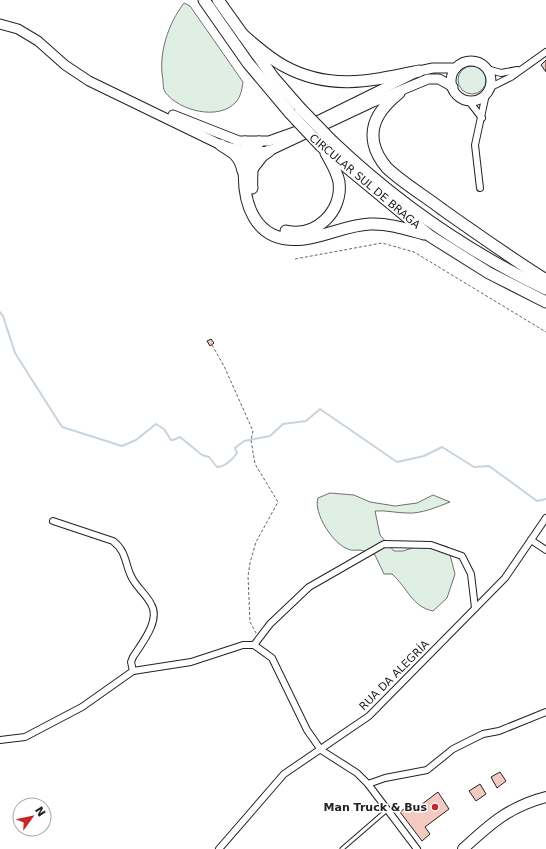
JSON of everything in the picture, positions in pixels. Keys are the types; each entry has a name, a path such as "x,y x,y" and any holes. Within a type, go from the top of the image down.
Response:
{"highway":[{"name":"CIRCULAR SUL DE BRAGA","path":"204,0 248,63 290,113 321,146 430,236 489,273 546,302"},
{"name":"CIRCULAR SUL DE BRAGA","path":"218,0 273,77 332,141 389,191 439,229 494,263 546,289"},
{"path":"242,35 283,66 321,80 346,83 366,82 419,71"},
{"path":"399,92 381,110 374,126 374,144 376,152 386,166 407,184 511,258 546,280"},
{"path":"244,142 251,152"},
{"path":"259,142 245,161 252,194 259,212 265,220 272,226 289,232 313,229 326,220 332,213 338,198 339,190 336,173 321,146"},
{"path":"221,145 236,155 248,171"},
{"path":"269,151 262,156 248,171 246,198 253,216 266,230 284,238 309,238 369,224 394,226 430,236"}],"main road":[{"path":"0,24 18,28 38,41 65,64 89,81 221,145 251,152 269,151 373,102 428,79 439,80 453,87 461,98 477,100 488,91 491,82 487,69 483,65 472,61 460,64 456,68 452,77 453,87"},
{"path":"126,98 244,142 259,142 269,141 297,131 386,89 419,71 433,68 456,68"},
{"path":"463,849 486,827 506,812 527,802 546,797"}],"street":[{"path":"480,188 475,145 488,91 511,77 546,52"},
{"path":"487,69 501,73 521,69"},
{"path":"468,100 482,118"},
{"name":"RUA DA ALEGRÍA","path":"219,849 284,774 369,716 505,578 546,518"},
{"path":"53,521 113,541 119,546 123,551 133,582 152,604 155,614 153,623 133,657 131,662 133,671"},
{"path":"531,540 546,550"},
{"path":"254,645 259,636 270,624 310,586 384,544 431,545 462,556 471,574 475,608"},
{"path":"0,740 25,737 82,707 133,671 191,662 243,645 254,645 272,658 307,730 321,750 357,773 368,784 417,849"},
{"path":"368,784 385,778 427,770 453,750 483,734 498,731 546,712"}],"lane":[{"path":"342,849 387,810"}],"path":[{"path":"295,259 382,243 414,252 546,332"},
{"path":"212,344 224,366 253,431 252,443 255,464 278,502 256,542 248,576 250,622 259,636"}],"green space":[{"path":"184,3 190,6 243,82 239,97 229,108 210,112 189,109 171,99 164,91 162,70 163,50 173,20"},
{"path":"472,66 482,70 486,80 482,90 472,94 462,90 458,80 462,70"},
{"path":"330,493 354,495 370,502 395,506 417,503 433,495 450,502 429,510 412,513 375,511 380,535 394,551 403,551 431,542 448,547 455,574 447,598 433,611 426,609 410,596 392,574 384,574 375,555 366,551 349,550 336,541 321,519 317,504 318,498"}],"building":[{"path":"546,60 546,72 541,65"},
{"path":"211,339 214,343 210,346 207,341"},
{"path":"500,772 506,781 497,788 491,777"},
{"path":"480,784 486,794 476,801 469,791"},
{"path":"438,792 449,809 425,827 430,834 422,841 400,812 409,805 413,811"}],"waterway":[{"path":"0,312 3,316 15,353 62,427 122,446 136,440 156,424 164,429 171,440 180,437 202,455 209,457 217,467 220,467 231,460 237,453 235,448 244,441 270,436 283,424 306,421 320,409 397,462 424,456 442,447 474,467 489,466 537,501 546,499"}],"place":[{"name":"Man Truck & Bus","path":"435,807"}]}
